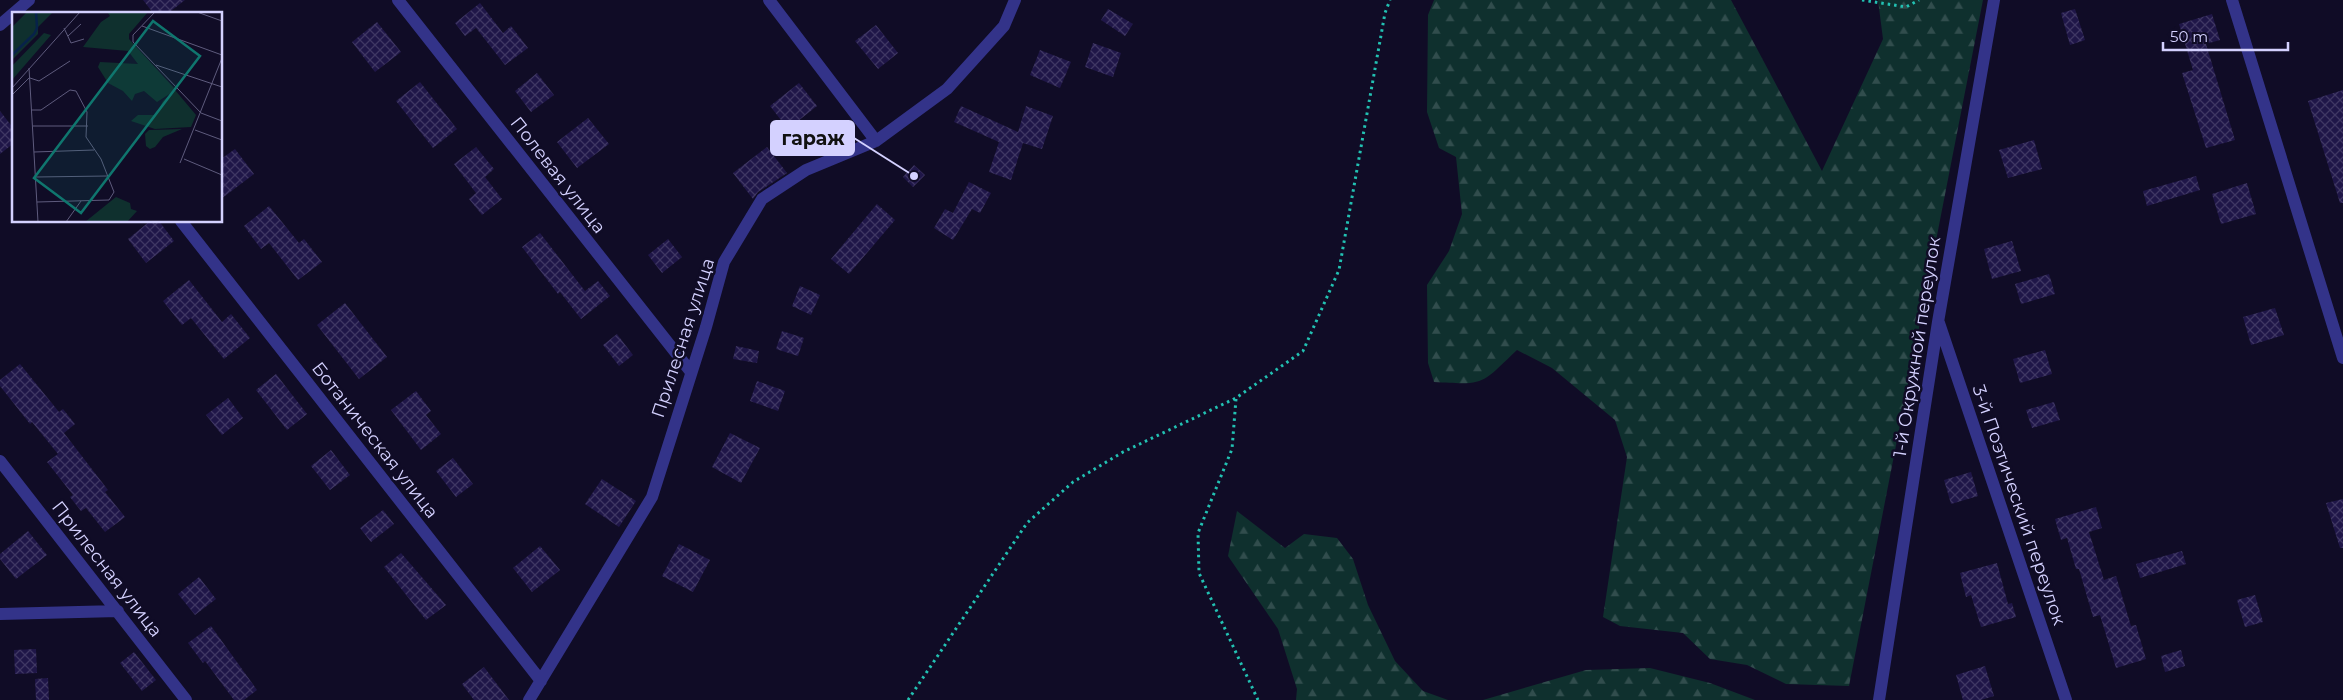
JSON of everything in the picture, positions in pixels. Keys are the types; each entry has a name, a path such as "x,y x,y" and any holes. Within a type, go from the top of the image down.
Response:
{"street":[{"path":"17,12 29,0"},
{"name":"Полевая улица","path":"398,0 691,372"},
{"path":"769,0 876,140"},
{"name":"Прилесная улица","path":"530,700 652,497 706,327 724,262 762,199 806,170 876,140 948,89 1004,26 1015,0"},
{"name":"1-й Окружной переулок","path":"1880,700 1938,322 1994,0"},
{"path":"2232,0 2343,358"},
{"path":"0,25 12,16"},
{"name":"Ботаническая улица","path":"182,222 541,681"},
{"name":"3-й Поэтический переулок","path":"1938,322 2066,700"},
{"name":"Прилесная улица","path":"0,461 186,700"},
{"path":"0,614 118,611"}],"path":[{"path":"908,700 1027,523 1073,482 1123,452 1236,398 1303,351 1339,270 1385,13 1390,0"},
{"path":"1862,0 1906,7 1919,0"},
{"path":"1236,398 1232,449 1198,533 1199,573 1258,700"}],"green space":[{"path":"1434,0 1731,0 1822,171 1883,39 1878,0 1983,0 1849,686 1786,684 1747,665 1710,659 1683,633 1620,626 1603,617 1627,457 1615,420 1552,368 1517,350 1496,370 1481,380 1464,383 1434,382 1428,363 1427,285 1449,251 1462,214 1456,157 1439,148 1427,112 1428,15"},
{"path":"1237,511 1285,548 1304,534 1337,538 1353,559 1368,605 1395,661 1423,691 1448,700 1296,700 1297,689 1278,629 1228,556"},
{"path":"1650,668 1710,683 1755,700 1483,700 1586,670"}],"building":[{"path":"143,0 185,0 170,12 152,12"},
{"path":"480,3 503,33 511,26 528,48 505,65 476,28 465,36 455,23"},
{"path":"1108,9 1133,24 1125,36 1101,20"},
{"path":"2075,9 2085,40 2070,45 2061,13"},
{"path":"2212,14 2220,40 2206,44 2235,140 2206,148 2182,73 2193,70 2179,24"},
{"path":"377,22 401,52 375,72 352,42"},
{"path":"876,25 898,53 878,69 855,41"},
{"path":"1093,43 1121,53 1113,77 1085,67"},
{"path":"1040,50 1071,62 1060,88 1030,75"},
{"path":"537,73 554,95 531,112 515,91"},
{"path":"420,82 457,129 433,148 396,101"},
{"path":"799,83 817,106 788,129 770,106"},
{"path":"2343,90 2343,203 2340,203 2308,101"},
{"path":"961,106 1018,132 1026,106 1053,116 1042,149 1023,143 1011,180 989,172 999,142 954,122"},
{"path":"0,111 12,126 12,145 0,154"},
{"path":"588,118 609,144 577,168 557,142"},
{"path":"2034,140 2042,169 2008,178 1999,150"},
{"path":"476,147 494,169 485,177 502,199 482,215 469,199 476,193 454,164"},
{"path":"767,147 787,173 758,192 753,199 733,173"},
{"path":"235,149 254,174 222,198 222,158"},
{"path":"914,165 925,175 913,187 903,177"},
{"path":"2196,176 2200,190 2147,206 2143,191"},
{"path":"969,182 991,193 980,213 972,209 953,240 934,228 945,209 953,213"},
{"path":"2247,183 2256,214 2221,224 2212,194"},
{"path":"877,204 895,220 849,274 831,259"},
{"path":"269,206 299,243 304,239 322,262 298,280 269,243 261,249 244,226"},
{"path":"149,222 160,222 174,241 146,263 128,239"},
{"path":"540,233 585,291 598,281 610,296 581,319 560,292 558,294 522,247"},
{"path":"668,239 682,257 662,273 648,255"},
{"path":"2012,241 2021,271 1992,279 1984,249"},
{"path":"2049,274 2055,294 2021,304 2015,284"},
{"path":"189,280 222,322 231,314 250,338 224,359 191,318 182,325 163,301"},
{"path":"800,286 820,295 811,315 792,306"},
{"path":"345,303 387,357 359,379 317,325"},
{"path":"2275,308 2284,335 2251,345 2243,317"},
{"path":"782,331 804,338 798,356 776,349"},
{"path":"617,334 633,355 619,366 603,345"},
{"path":"736,346 759,351 757,363 733,359"},
{"path":"2045,350 2052,374 2020,383 2013,359"},
{"path":"20,364 59,412 63,409 75,424 64,433 108,490 105,492 125,517 105,532 86,508 81,511 70,497 73,495 47,462 58,454 32,422 30,424 0,386 0,380"},
{"path":"276,374 307,414 287,430 256,390"},
{"path":"757,381 785,391 778,411 750,401"},
{"path":"416,391 431,411 426,415 441,434 421,450 391,410"},
{"path":"228,398 243,418 222,435 206,415"},
{"path":"2054,402 2060,420 2032,428 2026,410"},
{"path":"730,433 760,448 741,483 712,467"},
{"path":"331,450 350,475 330,490 311,466"},
{"path":"453,458 473,484 456,497 436,471"},
{"path":"1971,472 1978,496 1951,504 1944,480"},
{"path":"602,479 636,501 619,527 585,504"},
{"path":"2343,499 2343,548 2340,548 2326,503"},
{"path":"2096,507 2102,528 2089,532 2104,580 2116,576 2131,626 2136,625 2146,659 2116,668 2100,615 2093,617 2079,569 2076,569 2067,538 2061,540 2055,519"},
{"path":"383,510 394,524 371,542 360,528"},
{"path":"28,531 47,555 16,579 0,559 0,554"},
{"path":"679,544 710,560 693,592 662,576"},
{"path":"540,546 560,570 532,592 513,568"},
{"path":"2182,551 2186,564 2140,578 2136,564"},
{"path":"401,553 446,605 426,620 384,567"},
{"path":"1997,563 2008,604 2012,603 2016,617 1981,627 1971,595 1966,597 1960,573"},
{"path":"199,577 216,599 195,615 178,594"},
{"path":"2255,595 2263,622 2245,627 2237,600"},
{"path":"211,626 257,690 244,700 234,700 205,661 203,663 188,643"},
{"path":"36,649 37,673 15,674 14,650"},
{"path":"2181,650 2185,666 2165,672 2161,656"},
{"path":"134,652 156,680 142,691 120,663"},
{"path":"1985,666 1994,696 1981,700 1963,700 1956,675"},
{"path":"484,667 509,700 474,700 462,684"},
{"path":"48,678 49,700 36,700 35,679"}],"place":[{"name":"гараж","path":"914,176"}]}
